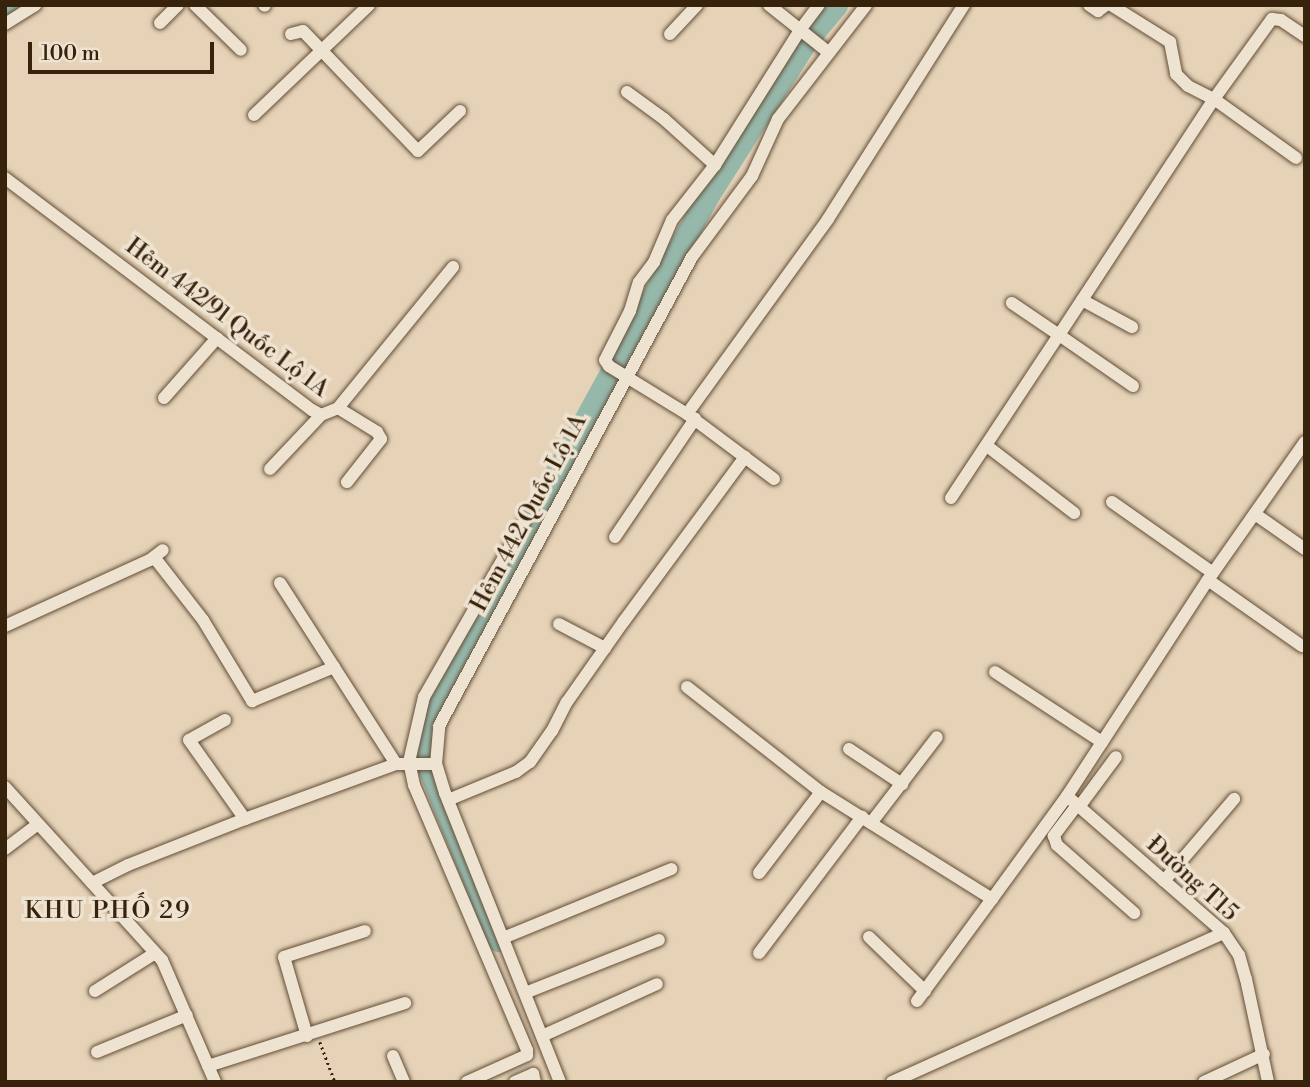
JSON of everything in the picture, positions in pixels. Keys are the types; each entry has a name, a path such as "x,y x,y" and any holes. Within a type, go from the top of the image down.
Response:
{"street":[{"path":"5,24 36,5"},
{"path":"160,23 178,5"},
{"path":"195,5 241,50"},
{"path":"254,115 324,51 369,5"},
{"path":"670,34 697,5"},
{"path":"769,5 825,49"},
{"path":"775,479 691,417 609,366 606,357 630,311 639,282 654,262 672,220 715,165 819,5"},
{"name":"Hẻm 442 Quốc Lộ 1A","path":"560,1082 448,800 430,763 447,709 625,376 692,257 752,176 778,119 825,49 866,5"},
{"path":"615,537 691,417 828,219 964,5"},
{"path":"1089,5 1098,11 1108,5 1170,42 1176,74 1188,86 1214,99 1296,158"},
{"path":"951,498 1214,99 1272,19 1281,20 1305,36"},
{"path":"291,34 303,31 418,151 460,111"},
{"path":"627,92 664,119 715,165"},
{"path":"5,197 11,182"},
{"name":"Hẻm 442/91 Quốc Lộ 1A","path":"11,182 321,415 338,408 377,432 381,439 347,482"},
{"path":"338,408 453,267"},
{"path":"1082,300 1132,327"},
{"path":"1013,303 1133,386"},
{"path":"164,398 217,338"},
{"path":"270,469 321,415"},
{"path":"987,446 1074,513"},
{"path":"869,937 921,996 1067,796 1211,577 1303,448"},
{"path":"448,800 516,772 530,762 605,648 745,457"},
{"path":"1112,502 1302,646"},
{"path":"1255,514 1305,549"},
{"path":"403,763 424,697 525,521"},
{"path":"5,626 159,553 252,701 334,667"},
{"path":"280,583 334,667 403,763 512,1010 527,1055 467,1082"},
{"path":"559,624 605,648"},
{"path":"995,672 1102,742"},
{"path":"687,687 821,792 992,899"},
{"path":"226,720 189,740 245,819"},
{"path":"758,953 867,820 902,784 937,737"},
{"path":"849,749 902,784"},
{"path":"1116,757 1054,836 1057,845 1134,912"},
{"path":"92,883 128,865 245,819 403,763 430,763"},
{"path":"5,787 155,953 171,976 215,1082"},
{"path":"759,873 821,792"},
{"name":"Đường T15","path":"1067,796 1224,933 1239,955 1264,1054 1268,1082"},
{"path":"1164,881 1234,799"},
{"path":"5,849 38,824"},
{"path":"503,938 671,869"},
{"path":"312,1034 284,957 365,931"},
{"path":"892,1082 1224,933"},
{"path":"525,993 659,940"},
{"path":"95,991 155,953"},
{"path":"542,1036 657,984"},
{"path":"208,1066 405,1003"},
{"path":"97,1052 187,1015"},
{"path":"1204,1082 1264,1054"},
{"path":"393,1056 404,1082"},
{"path":"514,1082 533,1074 535,1082"}],"path":[{"path":"312,1034 335,1082"}],"waterway":[{"path":"498,940 428,766 421,739 425,720 438,689 708,195 806,41 836,5"}],"district":[{"name":"KHU PHỐ 29","path":"108,912"}]}
